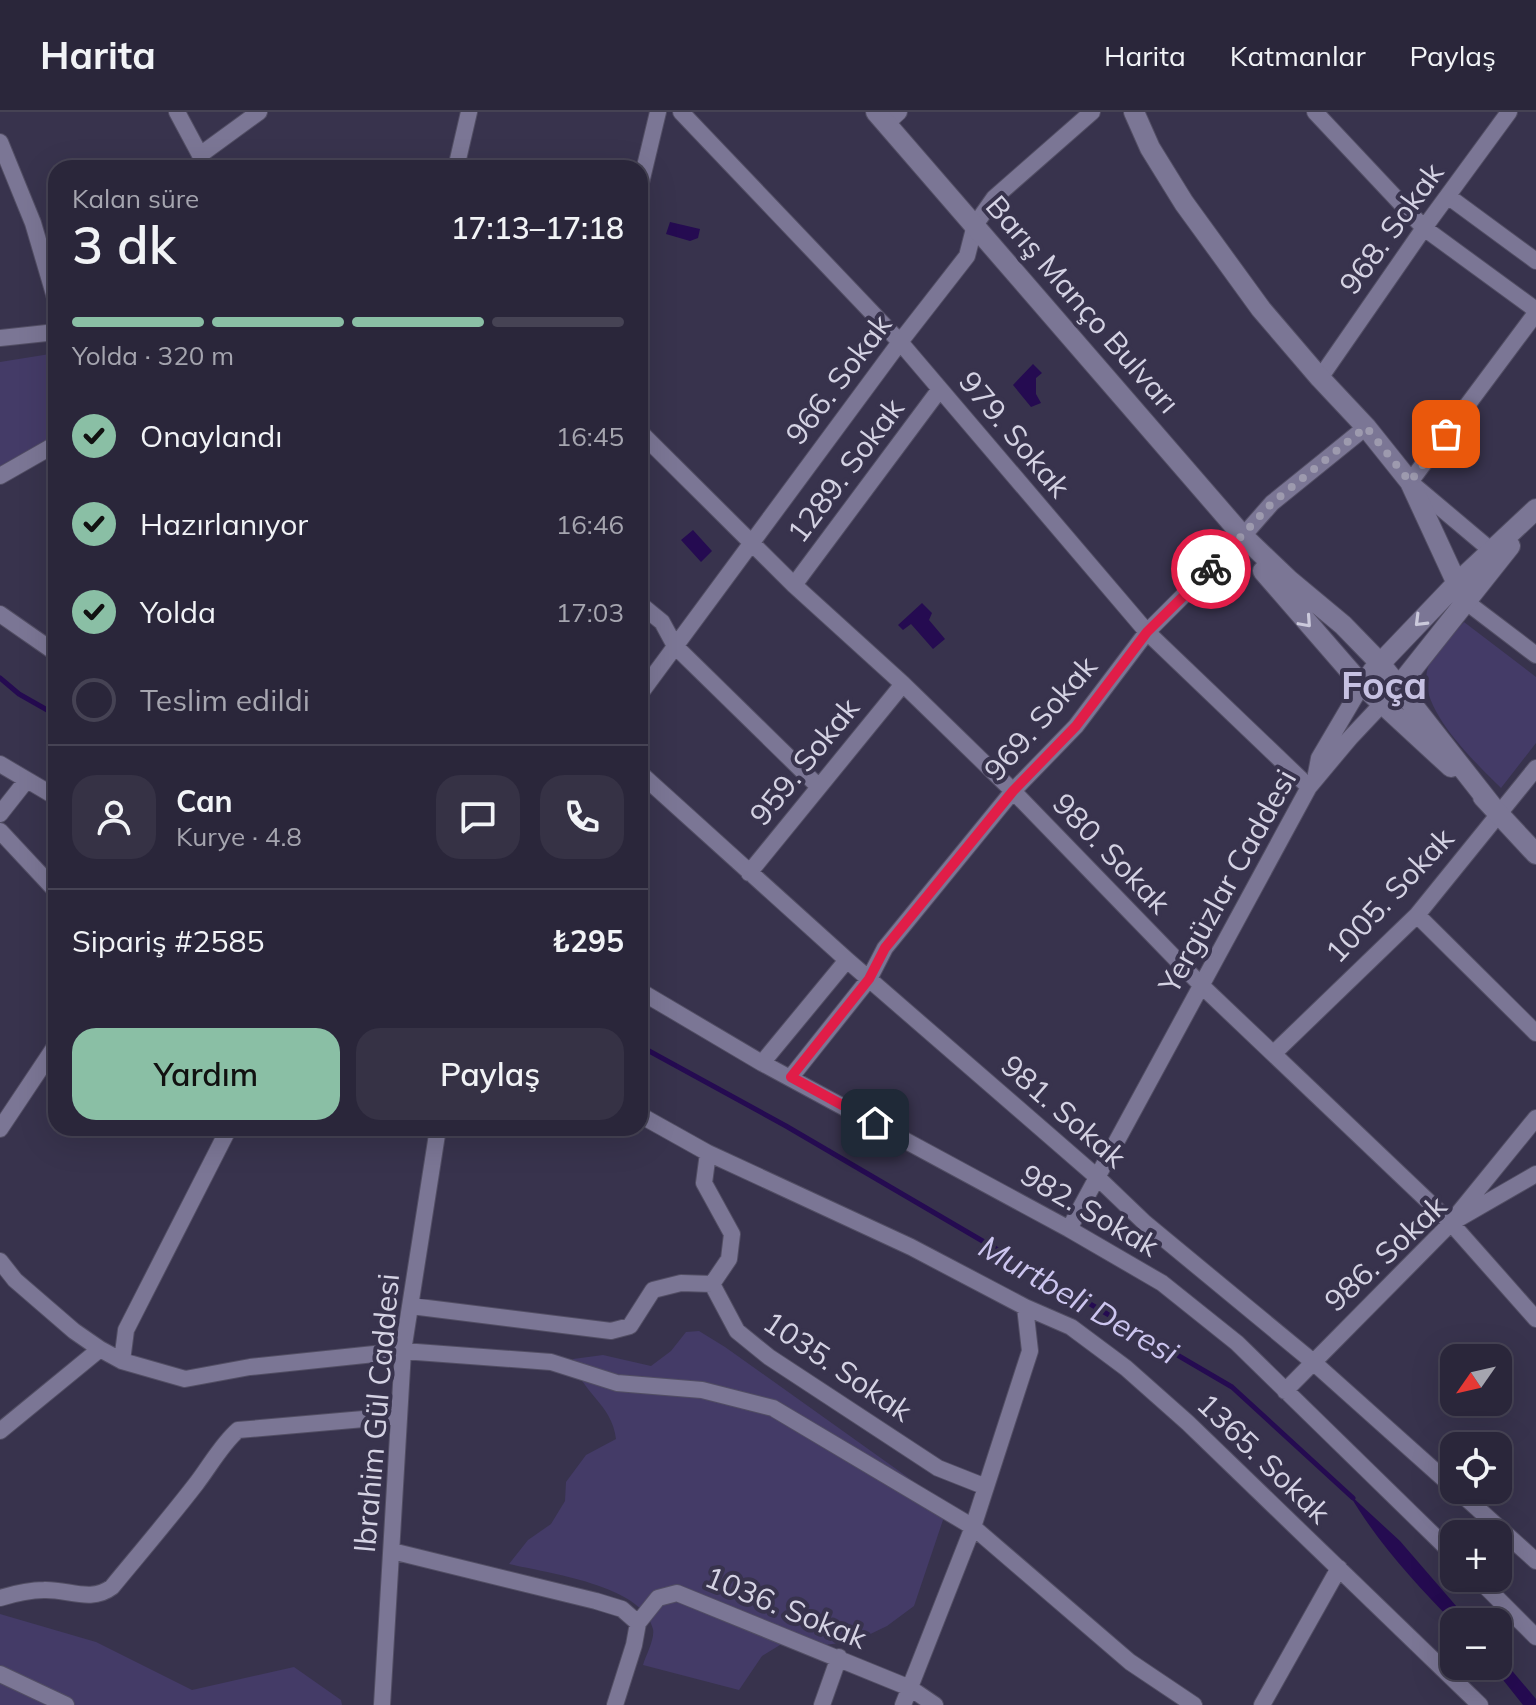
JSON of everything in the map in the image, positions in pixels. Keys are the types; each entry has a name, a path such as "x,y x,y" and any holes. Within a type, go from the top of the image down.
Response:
{"main road":[{"path":"1134,112 1150,148 1184,203 1261,309 1366,427 1410,482 1461,592 1379,662 1362,685"},
{"name":"Barış Manço Bulvarı","path":"887,116 975,225 1243,536 1343,625 1379,662 1496,809 1536,854"},
{"name":"Yergüzlar Caddesi","path":"1382,704 1400,687 1461,592 1536,512"},
{"name":"Barış Manço Bulvarı","path":"1243,536 1257,564 1362,685 1496,809"}],"street":[{"path":"177,112 203,160"},
{"path":"205,160 259,112"},
{"path":"458,160 469,112"},
{"path":"646,160 658,112"},
{"name":"979. Sokak","path":"681,112 900,342 1147,632 1312,784"},
{"name":"966. Sokak","path":"648,683 967,256 975,225 994,198 1092,112"},
{"path":"1315,112 1424,228 1536,312 1410,482 1496,554"},
{"name":"968. Sokak","path":"1320,378 1509,112"},
{"path":"0,142 33,223 48,274"},
{"path":"1449,197 1536,261"},
{"path":"0,338 48,333"},
{"name":"1289. Sokak","path":"794,585 940,389"},
{"name":"969. Sokak","path":"791,1077 869,979 885,948 1013,791 1076,726 1147,632 1272,503 1366,427"},
{"name":"980. Sokak","path":"648,440 794,585 903,684 1013,791 1203,987 1451,1223 1536,1319"},
{"path":"0,476 48,449"},
{"path":"1461,592 1536,655"},
{"path":"648,611 662,622 675,646 819,787"},
{"path":"0,614 48,647"},
{"name":"959. Sokak","path":"749,873 903,684"},
{"path":"1312,784 1319,758 1362,685"},
{"name":"Yergüzlar Caddesi","path":"1069,1229 1312,784 1382,704"},
{"path":"0,764 48,793"},
{"name":"1005. Sokak","path":"1274,1053 1417,915 1496,809 1536,768"},
{"name":"981. Sokak","path":"648,780 847,960 1097,1177 1145,1223 1312,1361 1440,1476"},
{"path":"0,814 26,781"},
{"path":"0,831 48,882"},
{"path":"1417,915 1536,1033"},
{"path":"762,1063 847,960"},
{"name":"982. Sokak","path":"648,996 762,1063 1069,1229 1162,1283 1237,1343 1440,1541"},
{"path":"0,1129 48,1057"},
{"path":"1451,1223 1536,1118"},
{"name":"1365. Sokak","path":"648,1119 708,1153 911,1247 1025,1307 1071,1327 1126,1368 1188,1423 1480,1705"},
{"path":"122,1361 126,1330 225,1136"},
{"name":"Ibrahim Gül Caddesi","path":"382,1705 403,1351 437,1136"},
{"path":"411,1306 611,1331 630,1326 653,1290 681,1283 712,1284 729,1259 732,1234 704,1183 708,1153"},
{"name":"986. Sokak","path":"1285,1391 1451,1223 1536,1174"},
{"path":"0,1261 15,1280 74,1331 100,1349 122,1361 185,1379 250,1367 403,1351 551,1362 617,1383 702,1390 773,1408 973,1527 1130,1662 1194,1705"},
{"name":"1035. Sokak","path":"712,1284 737,1331 769,1357 938,1468 986,1487"},
{"path":"903,1705 973,1527 1030,1351 1025,1307"},
{"path":"0,1431 100,1349"},
{"path":"0,1598 45,1589 75,1595 103,1594 209,1468 226,1440 238,1430 398,1416"},
{"name":"981. Sokak","path":"1472,1504 1536,1561"},
{"path":"392,1551 622,1609 638,1623 615,1705"},
{"path":"1262,1705 1339,1568"},
{"path":"1491,1592 1536,1637"},
{"name":"1036. Sokak","path":"638,1623 658,1598 677,1593 839,1657 910,1688 935,1705"},
{"path":"822,1705 839,1657"},
{"path":"0,1674 66,1705"}],"shaded area":[{"path":"670,222 700,229 698,238 690,241 666,234"},
{"path":"48,354 48,441 0,468 0,362"},
{"path":"1033,364 1042,373 1036,378 1036,394 1041,403 1031,407 1013,385"},
{"path":"693,530 712,551 701,562 681,540"},
{"path":"922,603 932,613 929,620 945,639 933,649 911,624 903,630 898,625"},
{"path":"1464,622 1536,677 1536,743 1501,788 1440,719 1427,686 1429,664"},
{"path":"699,1331 920,1486 944,1517 914,1606 887,1626 858,1640 826,1645 793,1637 762,1656 739,1690 643,1665 652,1642 653,1629 646,1614 613,1591 569,1577 509,1564 528,1540 551,1524 565,1501 566,1482 586,1455 616,1439 609,1416 582,1381 573,1359 603,1355 651,1366 671,1351 686,1332"},
{"path":"1349,1494 1400,1541 1440,1587 1440,1592 1444,1592 1458,1608 1440,1609 1384,1546"},
{"path":"0,1614 96,1642 192,1690 294,1667 341,1700 342,1705 0,1705"},
{"path":"1512,1671 1536,1699 1536,1705 1523,1705 1503,1680 1512,1680"}],"waterway":[{"name":"Murtbeli Deresi","path":"0,678 19,694 48,710"},
{"name":"Murtbeli Deresi","path":"648,1050 786,1126 1232,1387 1353,1498"}],"way so far":[{"path":"1211,569 1272,503 1366,427 1410,482 1446,434"}],"district":[{"name":"Foça","path":"1384,685"}],"route":[{"path":"875,1123 791,1077 869,979 885,948 1013,791 1076,726 1147,632 1211,569"}]}
